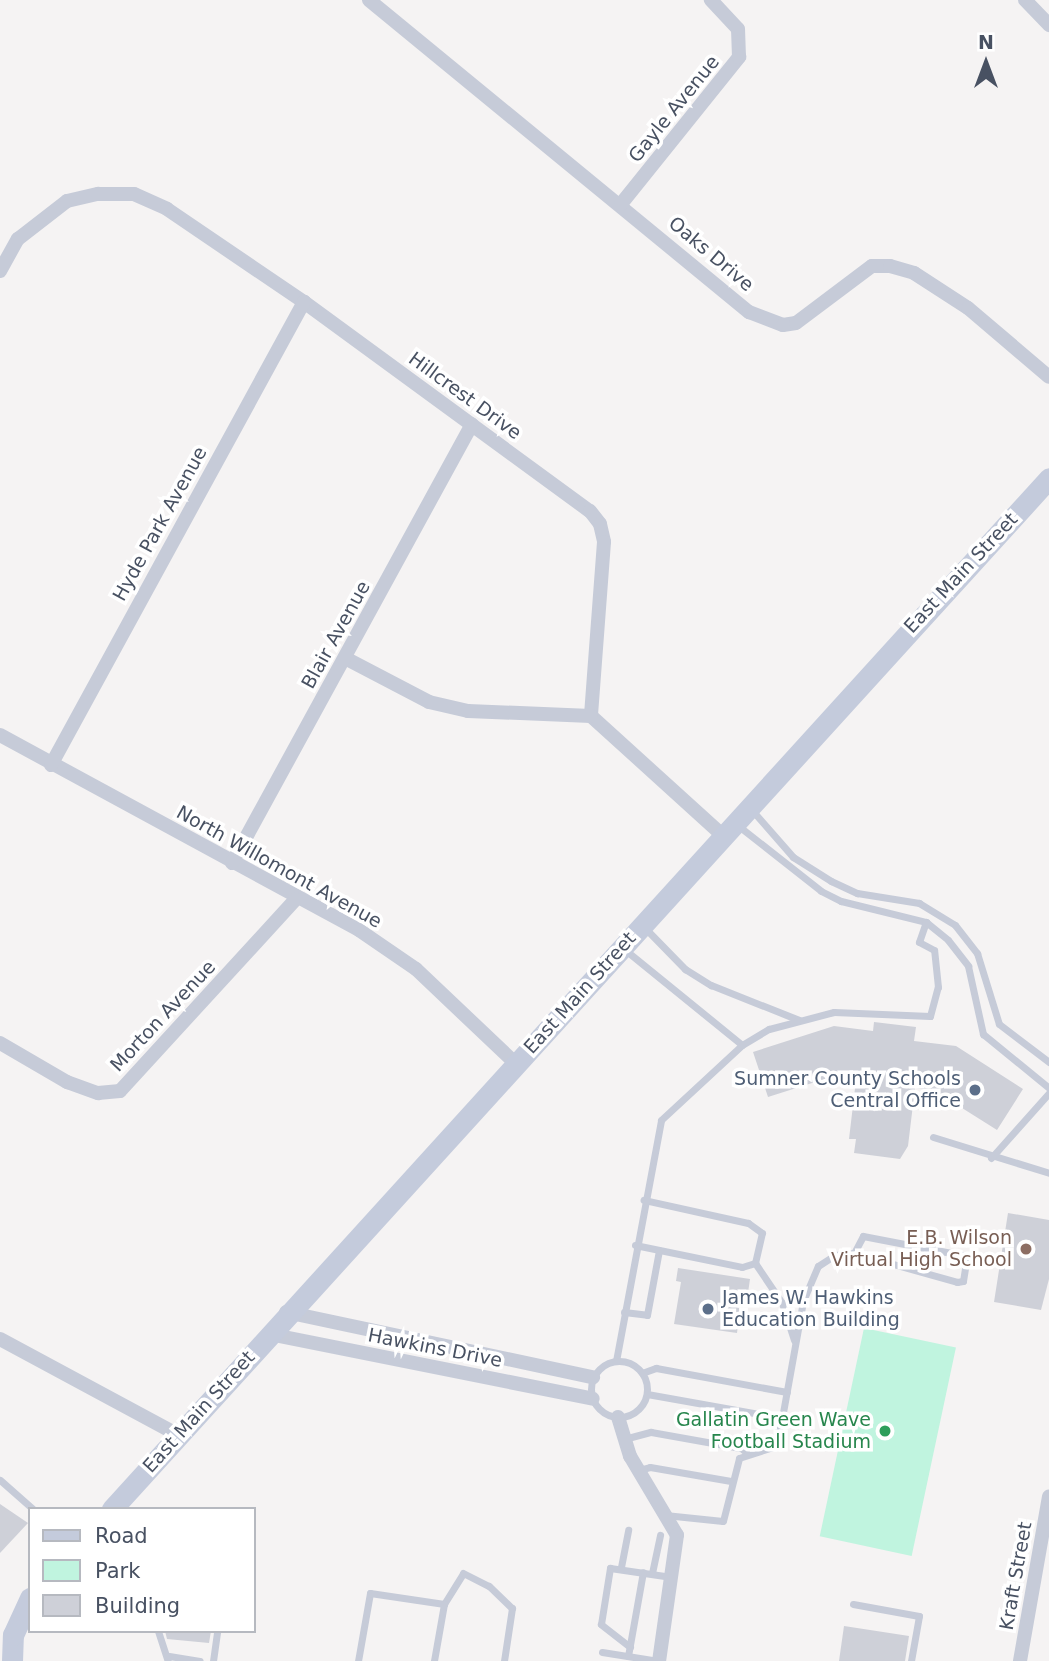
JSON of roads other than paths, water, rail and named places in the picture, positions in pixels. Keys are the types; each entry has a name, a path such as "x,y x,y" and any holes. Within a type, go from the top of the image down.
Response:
{"street":[{"name":"Oaks Drive","path":"369,0 621,204 749,312 768,321 796,323 872,266 890,266 914,273 968,308 1049,377"},
{"name":"Gayle Avenue","path":"621,204 739,57 738,29 711,0"},
{"path":"1026,0 1049,24"},
{"name":"Hillcrest Drive","path":"0,271 18,239 67,201 97,194 134,194 167,209 304,302 590,511 600,524 604,542 591,716"},
{"name":"Hyde Park Avenue","path":"51,765 304,302"},
{"name":"Blair Avenue","path":"232,863 472,424"},
{"name":"East Main Street","path":"114,1507 286,1312 516,1064 727,827 1049,478"},
{"path":"345,658 429,702 468,711 591,716 727,827"},
{"name":"North Willomont Avenue","path":"0,735 296,899 359,930 416,968 516,1064"},
{"name":"Morton Avenue","path":"0,1043 67,1082 98,1093 120,1091 296,899"},
{"name":"Hawkins Drive","path":"286,1312 593,1377"},
{"name":"Hawkins Drive","path":"269,1334 593,1399"},
{"path":"0,1339 178,1435"},
{"path":"618,1417 624,1439 639,1470 677,1535 674,1577 659,1661"},
{"name":"Kraft Street","path":"1020,1661 1049,1497"},
{"path":"12,1661 10,1632 28,1601"}],"lane":[{"path":"748,806 793,857 831,881 857,893 919,903 949,919 976,953 999,1024 1049,1062"},
{"path":"727,827 821,891 841,901 926,922 948,940 968,966 982,1034 1049,1090 991,1158"},
{"path":"616,1361 635,1245 661,1120 742,1045 769,1029 834,1012 930,1016 938,987 934,950 919,942 926,922"},
{"path":"641,924 685,969 711,985 799,1020"},
{"path":"621,947 742,1045"},
{"path":"933,1137 991,1158 1049,1173"},
{"path":"644,1200 748,1223 762,1233 755,1263 782,1303 795,1348"},
{"path":"665,1515 723,1521 739,1458 747,1453 773,1447 782,1418 803,1301 818,1266 835,1255 853,1253 957,1282 963,1281 967,1256 863,1236 853,1253"},
{"path":"635,1245 742,1267 755,1263"},
{"path":"624,1312 647,1315 659,1250"},
{"path":"593,1399 593,1377 602,1366 616,1361 633,1364 642,1373 647,1394 634,1413 618,1417"},
{"path":"642,1373 656,1368 787,1392"},
{"path":"647,1394 782,1418"},
{"name":"Hawkins Drive","path":"593,1399 603,1412 618,1417"},
{"path":"624,1439 651,1432 741,1448 747,1453"},
{"path":"639,1470 650,1467 731,1481"},
{"path":"0,1480 31,1507"},
{"path":"621,1567 628,1530"},
{"path":"652,1573 660,1535"},
{"path":"630,1647 600,1620 608,1572 621,1567 674,1577"},
{"path":"628,1656 643,1572"},
{"path":"434,1661 444,1604 463,1573 489,1586 512,1608 504,1661"},
{"path":"358,1661 370,1593 444,1604"},
{"path":"853,1604 919,1616 911,1661"},
{"path":"159,1633 168,1659 200,1661"},
{"path":"213,1661 217,1633"},
{"path":"602,1651 659,1661"}],"place":[{"name":"Sumner County Schools Central Office","path":"975,1090"},
{"name":"E.B. Wilson Virtual High School","path":"1026,1249"},
{"name":"James W. Hawkins Education Building","path":"708,1309"},
{"name":"Gallatin Green Wave Football Stadium","path":"885,1431"}]}
